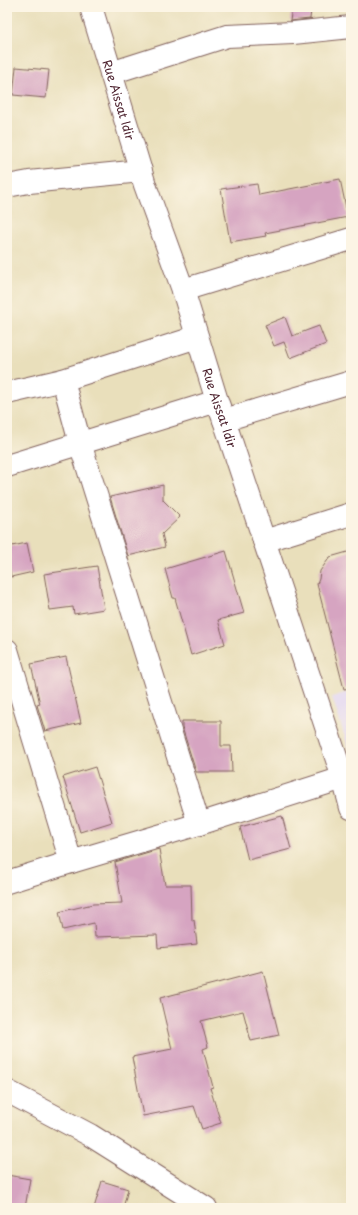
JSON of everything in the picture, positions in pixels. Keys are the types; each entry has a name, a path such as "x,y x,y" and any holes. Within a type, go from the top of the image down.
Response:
{"street":[{"name":"Rue Aissat Idir","path":"91,7 141,171 183,290 197,337 343,778 351,808"},
{"path":"111,73 227,36 292,34 313,30 351,27"},
{"path":"7,186 29,182 141,171"},
{"path":"183,290 351,239"},
{"path":"7,393 63,380 197,337"},
{"path":"63,380 80,443 199,824"},
{"path":"7,466 80,443 221,410 351,382"},
{"path":"264,541 351,514"},
{"path":"7,650 71,862"},
{"path":"7,882 199,824 343,778"},
{"path":"7,1091 90,1135 206,1208"}],"shaded area":[{"path":"351,691 351,756 332,697"}],"building":[{"path":"292,7 311,10 310,19 290,21"},
{"path":"16,67 49,70 46,98 13,95"},
{"path":"340,179 348,217 265,233 266,236 230,242 221,189 257,184 259,195"},
{"path":"285,317 292,336 319,326 326,344 290,358 284,342 274,346 265,325"},
{"path":"163,485 163,500 180,517 162,534 165,547 128,556 110,497"},
{"path":"27,543 33,572 11,577 7,547"},
{"path":"226,551 244,613 218,620 225,644 191,655 165,569"},
{"path":"351,551 351,688 344,689 317,584 320,571 330,557"},
{"path":"97,566 104,609 74,614 73,607 50,610 44,574"},
{"path":"66,657 81,723 45,731 37,705 40,704 31,664"},
{"path":"182,721 221,721 221,746 231,746 232,772 196,772 182,727"},
{"path":"95,767 112,822 80,832 63,777"},
{"path":"282,816 291,849 248,860 240,827"},
{"path":"159,849 165,885 191,885 192,921 194,920 197,944 158,948 157,935 95,937 94,923 63,930 59,912 93,904 122,903 115,862"},
{"path":"263,971 279,1035 251,1041 243,1011 201,1021 208,1047 203,1049 213,1087 210,1088 221,1123 202,1129 194,1106 143,1116 132,1057 172,1049 160,998"},
{"path":"7,1175 30,1179 25,1208 7,1208"},
{"path":"102,1181 128,1189 123,1208 94,1208"}]}
